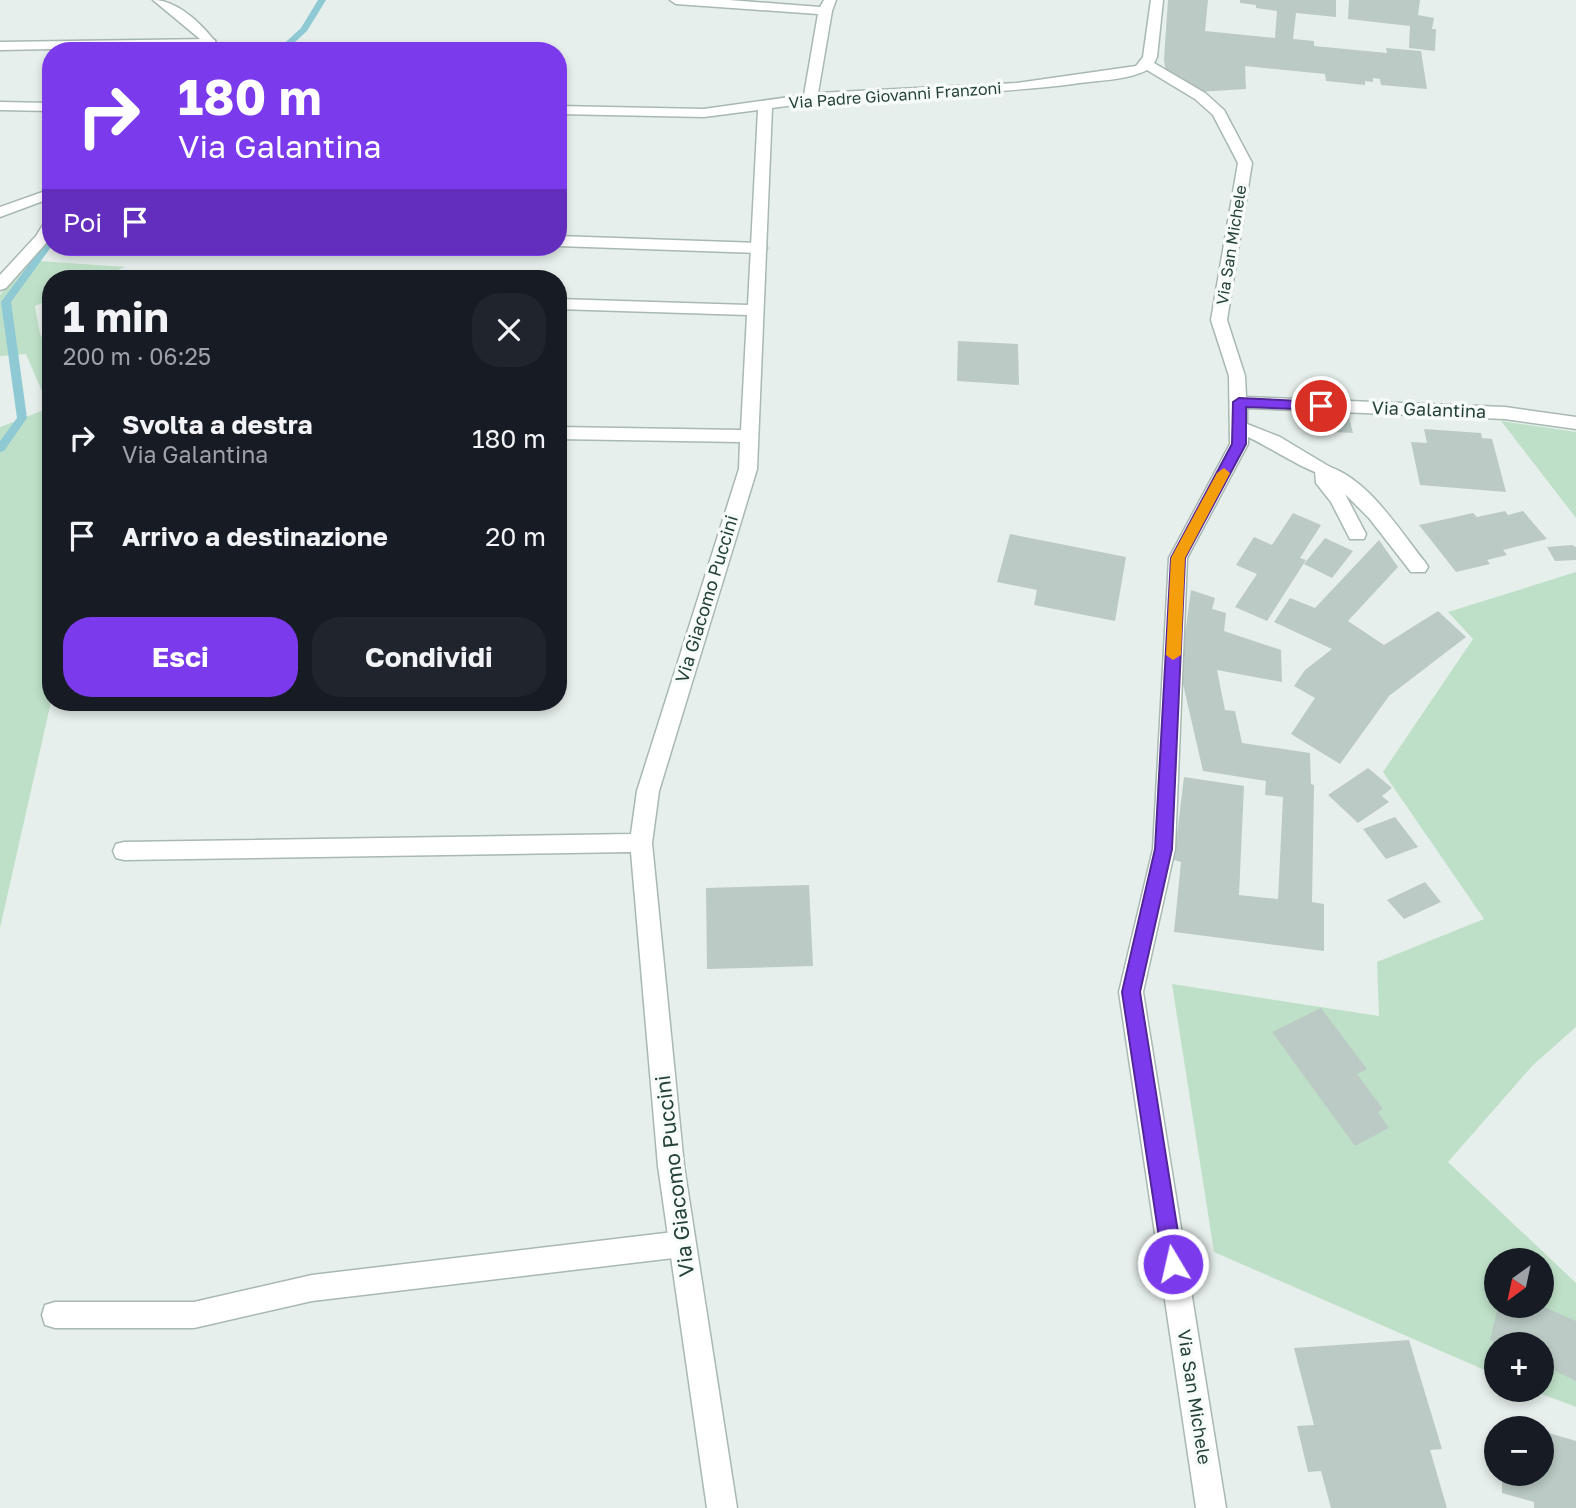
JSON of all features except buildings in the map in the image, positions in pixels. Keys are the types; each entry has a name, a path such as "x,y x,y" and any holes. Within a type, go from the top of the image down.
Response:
{"street":[{"path":"159,0 209,42"},
{"path":"677,0 827,5 810,98"},
{"path":"1146,64 1150,57 1157,0"},
{"path":"0,46 42,46"},
{"name":"Via Padre Giovanni Franzoni","path":"567,110 677,114 810,98 1017,87 1112,74 1140,69 1146,64"},
{"name":"Via San Michele","path":"1146,64 1200,96 1219,113 1245,163 1219,320 1237,376 1239,444 1178,558 1164,849 1131,992 1211,1508"},
{"name":"Via Giacomo Puccini","path":"722,1508 671,1166 641,843 648,791 748,469 765,105"},
{"path":"0,106 42,107"},
{"path":"0,212 42,197"},
{"path":"0,285 18,262 42,240"},
{"path":"567,241 759,248"},
{"path":"567,304 756,310"},
{"name":"Via Galantina","path":"1239,402 1505,413 1576,422"},
{"path":"1239,427 1274,442 1342,480 1418,567"},
{"path":"567,433 750,436"},
{"path":"1324,471 1325,483 1338,498 1357,534"},
{"path":"124,851 641,843"},
{"path":"55,1315 194,1315 312,1288 682,1244"}],"green space":[{"path":"25,260 125,267 118,270 42,270 42,303 35,306 42,338 42,392 26,354 0,356 0,295"},
{"path":"42,411 42,711 49,711 0,928 0,427"},
{"path":"1501,421 1576,432 1576,518"},
{"path":"1576,572 1576,1027 1533,1065 1448,1162 1539,1248 1484,1248 1484,1318 1554,1318 1554,1262 1576,1283 1576,1407 1554,1399 1554,1332 1484,1332 1484,1370 1214,1252 1172,984 1379,1016 1377,962 1484,919 1383,772 1473,639 1448,612"}],"waterway":[{"path":"290,42 304,29 322,0"},
{"path":"0,448 22,418 6,302 42,253"}],"slow traffic":[{"path":"1173,655 1178,558 1224,473"}],"route":[{"path":"1173,1264 1131,992 1164,849 1178,558 1239,444 1239,402 1321,406"}]}
